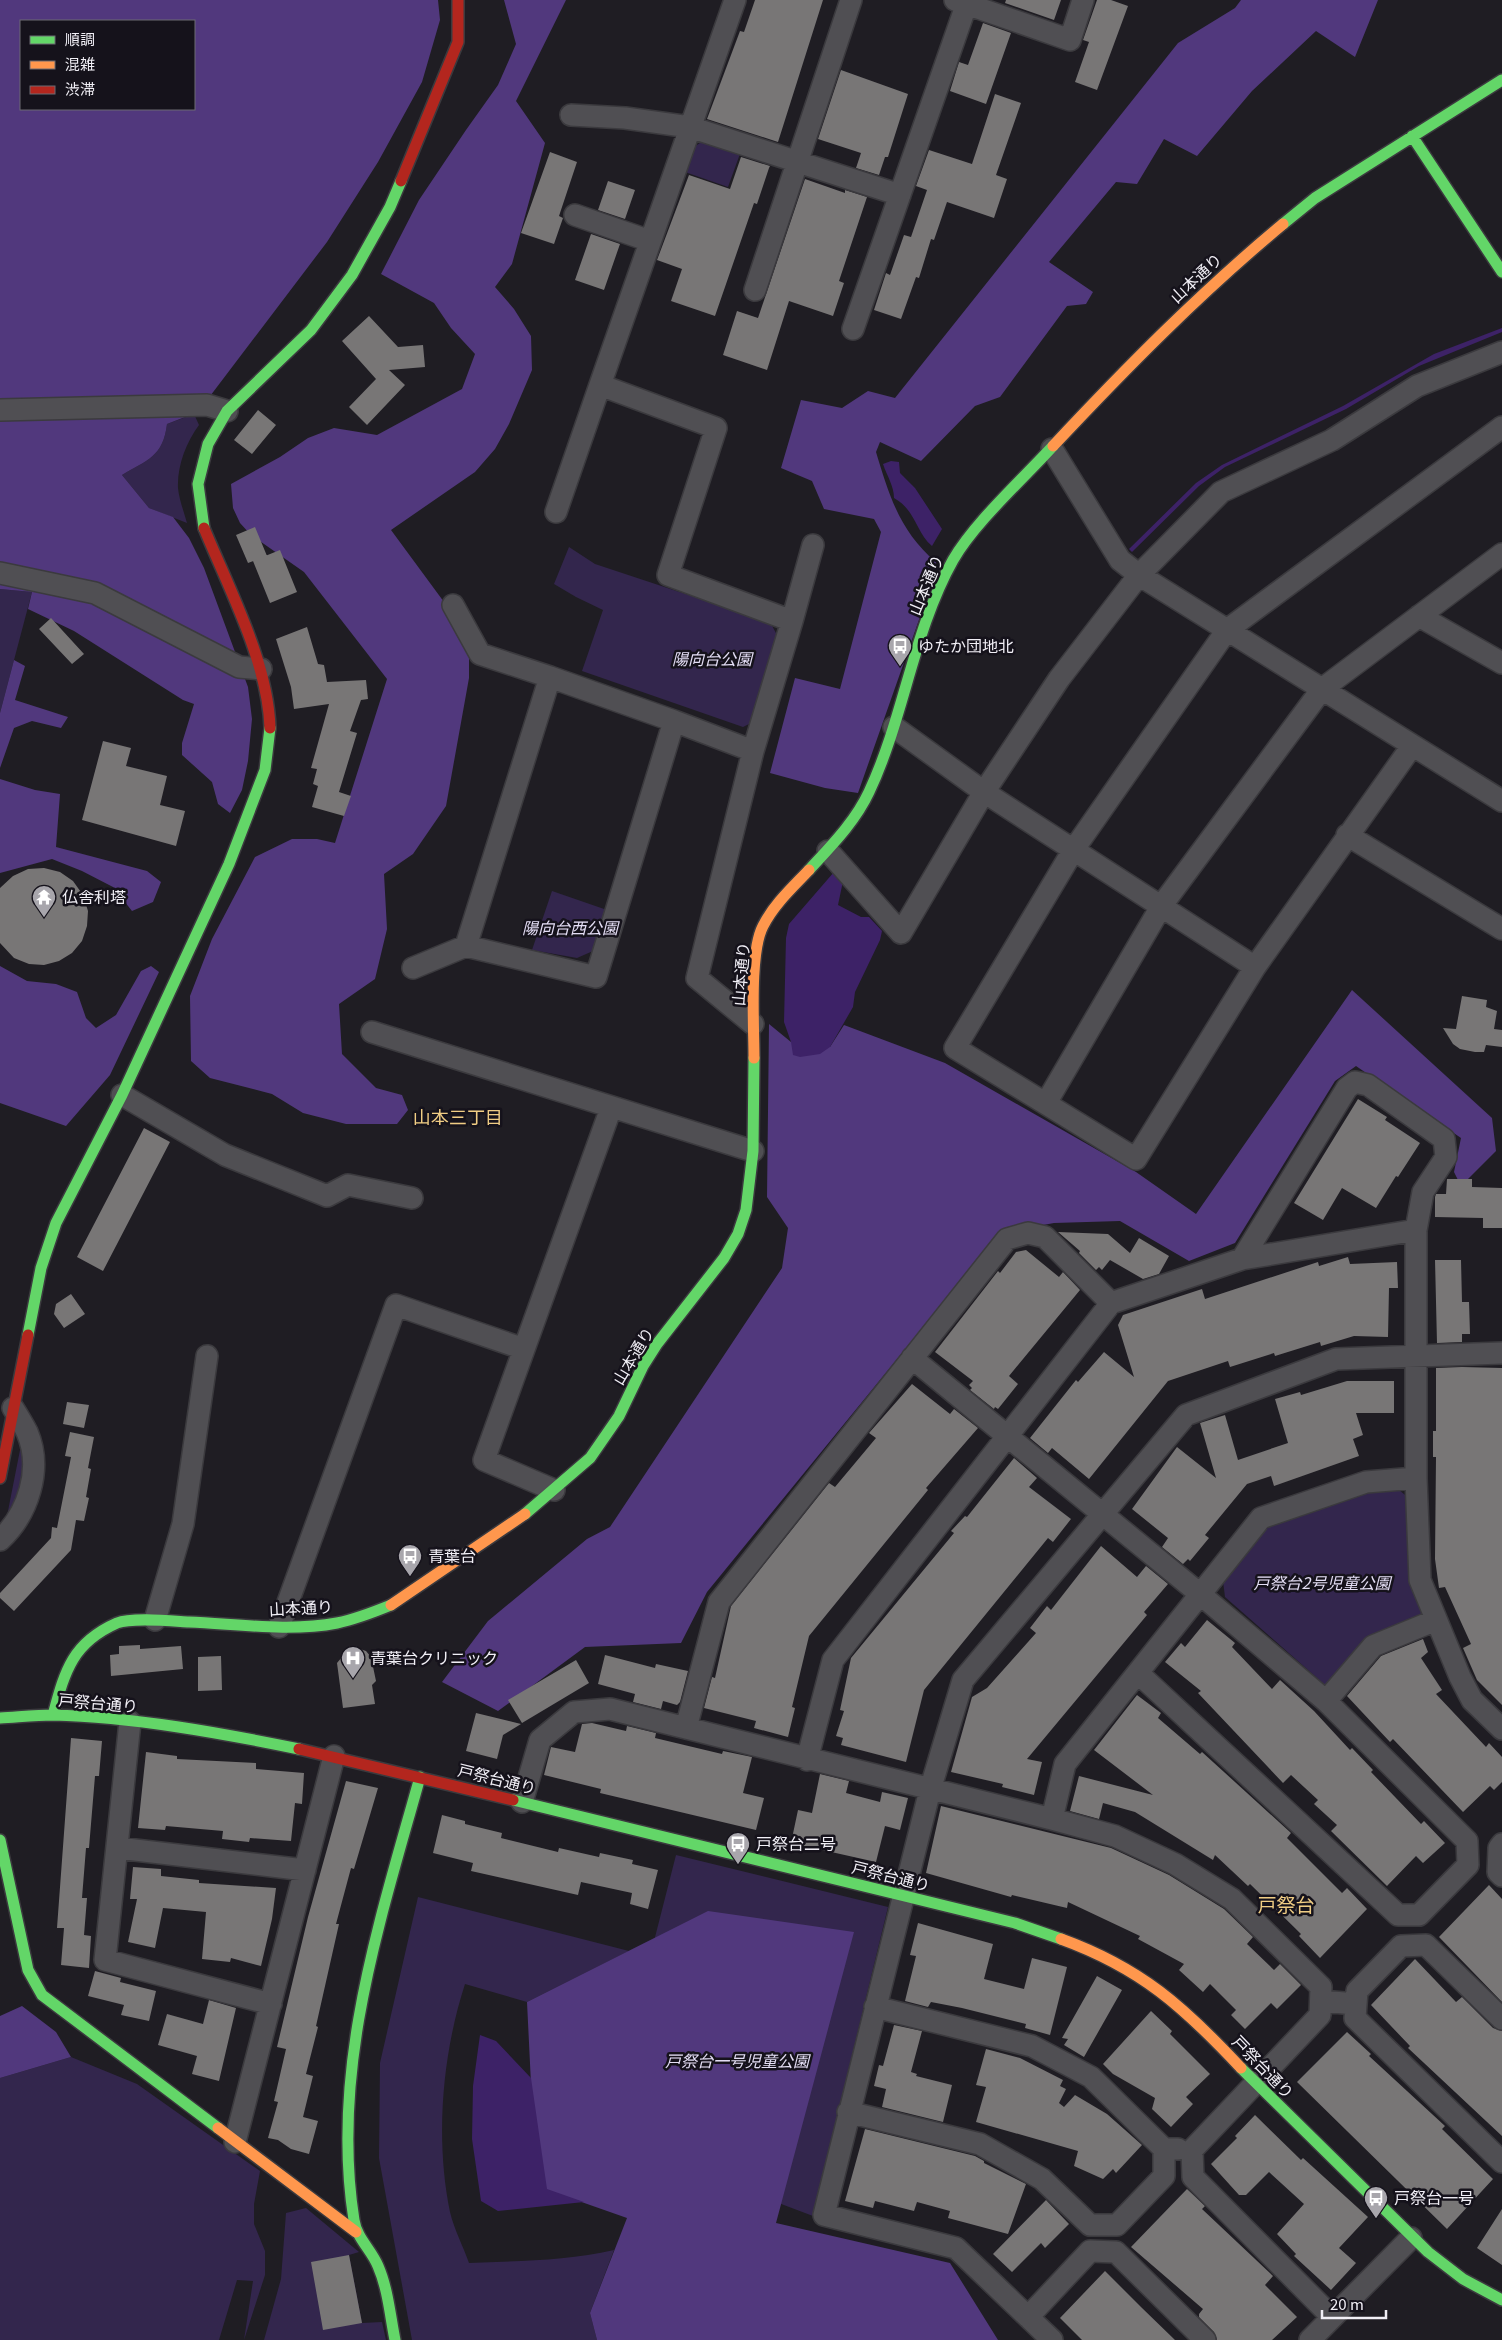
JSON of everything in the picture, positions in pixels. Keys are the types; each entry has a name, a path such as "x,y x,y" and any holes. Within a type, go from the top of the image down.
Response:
{"street":[{"path":"0,1478 41,1268 56,1223 122,1095 230,864 265,770 270,734 269,702 261,669 203,526 198,484 208,444 227,411 311,330 352,275 390,207 458,42 458,0"},
{"path":"556,512 735,0"},
{"path":"755,290 851,0"},
{"path":"853,329 900,195 963,1 1070,40 1084,0"},
{"name":"山本通り","path":"53,1715 64,1674 79,1650 104,1630 120,1622 155,1620 309,1627 338,1623 366,1615 393,1604 527,1513 590,1458 619,1416 643,1366 657,1344 724,1258 738,1234 746,1210 753,1151 754,971 762,928 772,911 828,851 859,812 869,793 894,727 932,608 953,561 968,538 1126,368 1224,273 1315,198 1502,80"},
{"path":"571,115 625,118 690,127 900,195"},
{"path":"1412,136 1502,272"},
{"path":"575,215 650,241"},
{"path":"828,851 900,933 984,792 1058,679 1139,575 1221,492 1332,440 1418,386 1502,352"},
{"path":"600,385 716,428 668,574 792,621"},
{"path":"0,410 207,405 227,411"},
{"path":"1412,746 1255,966 1136,1159 955,1048 1074,849 1227,630 1502,427"},
{"path":"1052,449 1120,560 1139,575 1502,801"},
{"path":"753,1024 697,978 753,751 813,545"},
{"path":"1046,1103 1162,905 1322,689 1502,554"},
{"path":"0,573 96,594 239,667 261,669"},
{"path":"453,605 480,654 674,721 753,751"},
{"path":"1419,616 1502,663"},
{"path":"466,946 550,677"},
{"path":"413,968 466,946 596,977 674,721"},
{"path":"894,727 984,792 1255,966"},
{"path":"1347,835 1502,929"},
{"path":"372,1032 753,1151"},
{"path":"1242,1259 1347,1088 1355,1082 1368,1085 1444,1139 1446,1157 1423,1192 1416,1230 1418,1355 1416,1478 1420,1580 1460,1677 1472,1700 1502,1729"},
{"path":"122,1095 224,1155 327,1196 348,1185 412,1198"},
{"path":"554,1490 484,1460 611,1108"},
{"path":"808,1760 833,1660 1111,1303 1242,1259 1416,1230"},
{"path":"686,1728 719,1602 1007,1239 1028,1232 1045,1237 1111,1303"},
{"path":"278,1627 396,1305 524,1348"},
{"path":"1052,2340 956,2248 824,2215 848,2112 930,1790 964,1680 1186,1415 1336,1359 1418,1355 1502,1354"},
{"path":"155,1620 183,1524 207,1356"},
{"path":"912,1358 1200,1594 1326,1701 1467,1841 1468,1865 1419,1915 1398,1915 1138,1673"},
{"path":"0,1540 12,1529 28,1500 33,1472 28,1433 13,1408"},
{"path":"1052,1819 1066,1764 1261,1518 1366,1482 1416,1478"},
{"path":"1326,1701 1374,1646 1436,1620"},
{"path":"522,1802 540,1740 574,1712 610,1708 808,1760 1052,1819 1114,1836 1175,1864 1232,1899 1321,1986 1320,2015 1192,2150 1193,2177 1332,2317"},
{"name":"戸祭台通り","path":"0,1718 53,1715 130,1722 240,1737 334,1756 1015,1923 1069,1941 1106,1958 1168,1996 1190,2014 1255,2083 1411,2238 1458,2276 1502,2300"},
{"path":"130,1722 106,1960 271,2004"},
{"path":"235,2142 334,1756"},
{"path":"356,2232 347,2155 349,2076 361,2009 379,1930 420,1776"},
{"path":"0,1840 28,1970 42,1995 356,2232 378,2266 386,2288 395,2340"},
{"path":"118,1848 305,1870"},
{"path":"1468,1855 1501,1860"},
{"path":"1408,1915 1412,1946"},
{"path":"1502,2019 1426,1945 1401,1946 1357,1991 1355,2018 1502,2162"},
{"path":"1321,2001 1356,2004"},
{"path":"875,2007 1032,2046 1090,2077 1164,2149 1192,2150"},
{"path":"848,2112 980,2144 1042,2179 1090,2225 1117,2226"},
{"path":"1116,2252 1117,2226 1164,2176 1164,2149"},
{"path":"1164,2176 1193,2177"},
{"path":"1028,2317 1090,2251 1090,2225"},
{"path":"1310,2340 1411,2238"},
{"path":"1090,2251 1116,2252 1205,2340"}],"green space":[{"path":"0,0 438,0 440,20 422,82 378,162 327,242 198,412 167,424 162,444 158,451 146,461 122,475 149,508 173,517 189,538 204,568 248,687 252,719 248,761 242,790 230,813 218,804 212,782 182,755 182,743 194,704 183,700 74,631 28,609 32,592 0,589"},
{"path":"504,0 566,0 516,101 545,143 512,264 495,287 514,309 531,336 532,370 509,424 495,449 475,472 391,530 469,636 469,678 446,806 413,854 384,874 387,929 375,979 339,1004 342,1054 376,1088 402,1095 408,1110 397,1124 346,1124 303,1113 272,1094 210,1078 191,1061 190,996 212,939 255,857 292,839 317,839 335,843 387,679 304,572 251,535 240,523 233,508 231,484 280,457 308,438 334,428 377,435 462,389 475,354 451,328 434,303 381,274 419,200 498,85 516,44"},
{"path":"1241,0 1378,0 1355,57 1316,31 1252,91 1197,156 1164,139 1137,184 1116,182 1049,262 1093,292 1086,304 1067,306 1000,397 975,406 921,461 880,442 876,452 897,512 913,538 936,562 921,614 858,793 825,788 770,773 795,678 840,689 881,532 874,519 824,509 812,481 781,468 801,400 842,408 868,391 895,398 1178,43 1235,8"},
{"path":"706,139 741,151 728,187 685,172 694,147"},
{"path":"194,414 199,425 183,455 178,480 179,497 187,523 149,508 122,475 146,461 158,451 165,435 167,424"},
{"name":"陽向台公園","path":"569,547 595,564 770,622 777,635 757,720 743,727 582,671 603,610 554,584"},
{"path":"0,589 32,592 0,713"},
{"path":"14,660 25,666 15,700 68,717 61,728 32,721 14,728 0,768 0,713"},
{"path":"0,779 35,790 60,794 56,847 147,871 161,882 153,902 132,911 113,887 82,871 52,859 0,873"},
{"name":"陽向台西公園","path":"552,891 607,910 593,951 577,958 532,950"},
{"path":"0,966 27,981 56,984 77,992 86,1018 96,1028 116,1015 141,971 151,966 159,972 110,1075 66,1126 0,1103"},
{"path":"1352,990 1492,1118 1496,1151 1461,1186 1454,1172 1461,1138 1356,1066 1335,1081 1235,1243 1189,1261 1120,1221 1054,1223 1000,1233 707,1592 681,1643 585,1647 498,1711 442,1682 488,1621 587,1539 610,1527 782,1268 788,1228 767,1197 769,1024 791,1042 830,1047 844,1025 945,1063 1136,1172 1196,1214"},
{"path":"20,1450 22,1451 23,1461 21,1485 10,1516 7,1516"},
{"name":"戸祭台2号児童公園","path":"1399,1490 1410,1499 1427,1617 1370,1641 1325,1685 1225,1597 1223,1581 1271,1521 1373,1491"},
{"name":"戸祭台一号児童公園","path":"676,1855 888,1907 813,2216 604,2137"},
{"path":"418,1897 629,1951 527,2002 465,1984 451,2039 443,2097 442,2126 445,2184 450,2212 469,2263 560,2258 614,2250 590,2313 597,2340 412,2340 379,2158 380,2063"},
{"path":"708,1911 854,1932 776,2223 950,2263 998,2340 597,2340 590,2313 627,2218 536,2186 527,2002"},
{"path":"22,2006 56,2032 71,2057 0,2078 0,2016"},
{"path":"71,2057 137,2084 260,2171 254,2204 254,2224 265,2251 265,2275 244,2340 253,2281 237,2280 219,2340 0,2340 0,2078"},
{"path":"306,2208 359,2252 349,2255 362,2323 382,2322 386,2340 264,2340 281,2279 286,2213"}],"shaded area":[{"path":"1502,328 1502,332 1419,366 1346,409 1225,467 1199,486 1132,552 1129,549 1196,483 1222,465 1343,406 1434,354"},
{"path":"891,461 899,462 900,473 915,488 942,529 932,546 922,535 907,509 894,498 892,485 883,464"},
{"path":"834,872 843,881 838,905 861,917 869,917 882,931 880,940 855,992 853,1007 830,1047 820,1054 800,1057 793,1055 784,1022 786,938 789,924"},
{"path":"480,2035 496,2041 531,2078 547,2189 584,2202 498,2211 481,2201 472,2139 473,2086"}],"building":[{"path":"755,0 823,0 778,142 707,119 740,31 744,32"},
{"path":"1006,0 1061,0 1054,20 1005,3"},
{"path":"1097,0 1111,0 1128,6 1097,90 1075,82 1089,42 1083,40"},
{"path":"983,23 1011,33 986,104 950,91 959,62 968,65"},
{"path":"841,70 908,94 888,157 885,157 879,175 856,168 861,153 818,139"},
{"path":"995,94 1021,103 996,175 1007,179 994,218 947,202 934,240 931,239 919,278 916,277 901,319 874,310 886,273 890,275 904,235 911,237 927,190 916,186 929,150 972,164"},
{"path":"550,152 577,162 559,216 563,218 554,244 521,233"},
{"path":"741,157 770,166 757,204 754,203 715,316 671,301 682,269 657,260 689,175 730,189"},
{"path":"805,179 845,193 845,190 867,197 839,281 844,283 833,316 789,301 767,370 723,355 737,311 758,318"},
{"path":"608,181 635,190 625,219 598,210"},
{"path":"591,234 620,244 604,290 575,280"},
{"path":"369,316 398,347 423,345 425,367 389,370 405,385 367,425 349,407 376,379 342,341"},
{"path":"258,410 276,425 252,454 234,440"},
{"path":"255,527 267,556 248,563 236,535"},
{"path":"280,550 297,592 270,603 253,561"},
{"path":"51,618 84,654 72,664 39,629"},
{"path":"307,627 318,664 324,665 327,682 366,680 368,699 361,700 350,731 357,733 339,792 351,796 344,816 312,807 318,786 313,784 317,769 311,768 329,704 294,709 291,687 276,639"},
{"path":"103,741 131,748 126,766 167,776 160,805 185,811 176,846 82,820"},
{"name":"仏舎利塔","path":"44,868 60,872 73,881 83,895 88,911 87,926 82,941 72,953 59,961 44,965 29,964 14,958 0,943 0,888 13,876 28,869"},
{"path":"1462,996 1487,1000 1486,1007 1497,1011 1494,1029 1502,1030 1502,1047 1486,1045 1484,1052 1475,1052 1460,1049 1453,1044 1443,1028 1456,1029"},
{"path":"1358,1099 1387,1117 1385,1120 1420,1143 1376,1208 1342,1188 1323,1220 1294,1203"},
{"path":"144,1128 170,1142 103,1271 77,1257"},
{"path":"1447,1179 1472,1179 1472,1187 1502,1188 1502,1228 1483,1228 1483,1218 1435,1217 1435,1197 1436,1194 1446,1194"},
{"path":"1058,1232 1108,1234 1130,1253 1139,1238 1169,1256 1159,1274 1143,1279 1110,1260 1102,1270 1099,1267 1096,1270 1079,1253 1080,1251"},
{"path":"1026,1250 1059,1277 1063,1272 1080,1290 1009,1376 1018,1384 998,1409 995,1407 994,1409 970,1390 972,1388 969,1385 973,1381 935,1352 998,1271 1000,1273 1016,1252"},
{"path":"1348,1257 1350,1264 1397,1262 1398,1288 1389,1288 1388,1337 1354,1336 1321,1346 1320,1342 1275,1356 1274,1353 1230,1367 1228,1361 1168,1381 1089,1479 1052,1448 1048,1453 1030,1438 1076,1380 1078,1382 1104,1352 1134,1377 1118,1325 1123,1315 1202,1289 1205,1299 1318,1262 1319,1266"},
{"path":"1435,1260 1461,1260 1462,1302 1469,1302 1470,1334 1462,1334 1462,1342 1437,1343"},
{"path":"71,1294 85,1314 64,1328 54,1314 56,1304"},
{"path":"1436,1368 1502,1368 1502,1705 1477,1680 1463,1648 1471,1644 1445,1587 1439,1588 1435,1559 1436,1457 1433,1457 1433,1431 1436,1431"},
{"path":"1347,1381 1394,1381 1394,1413 1356,1413 1363,1435 1353,1439 1359,1456 1274,1486 1271,1476 1247,1484 1205,1535 1209,1538 1190,1561 1188,1559 1183,1564 1162,1547 1168,1538 1132,1509 1177,1447 1216,1478 1200,1423 1225,1415 1238,1460 1288,1443 1275,1399 1300,1392 1301,1395"},
{"path":"912,1384 950,1414 954,1409 978,1428 926,1488 928,1490 809,1636 792,1707 795,1708 788,1737 754,1728 756,1721 704,1708 712,1677 715,1678 731,1606 829,1483 835,1487 876,1438 869,1433"},
{"path":"67,1402 89,1405 84,1428 63,1424"},
{"path":"70,1432 94,1437 88,1468 91,1469 86,1497 89,1498 84,1521 76,1520 71,1550 14,1611 0,1598 0,1593 51,1538 52,1527 57,1528 71,1457 65,1456"},
{"path":"1014,1458 1037,1478 1029,1487 1071,1519 1053,1542 1048,1538 924,1690 906,1762 841,1745 843,1738 836,1736 844,1711 840,1710 851,1658 954,1533 951,1531 965,1516 967,1517"},
{"path":"1101,1546 1137,1577 1146,1566 1168,1584 1144,1612 1147,1615 1027,1759 1042,1762 1034,1795 1002,1787 1003,1784 951,1772 972,1697 987,1688 1036,1633 1030,1628 1047,1606 1051,1610"},
{"path":"1207,1620 1235,1643 1232,1647 1272,1689 1280,1680 1314,1711 1350,1750 1352,1748 1373,1770 1371,1772 1421,1824 1424,1821 1445,1843 1423,1863 1416,1856 1387,1886 1331,1831 1337,1825 1314,1804 1318,1800 1291,1775 1283,1783 1198,1693 1201,1691 1165,1662 1181,1643 1185,1647"},
{"path":"1423,1639 1428,1652 1421,1658 1442,1690 1436,1694 1486,1747 1489,1743 1502,1757 1502,1782 1494,1790 1490,1786 1463,1812 1393,1739 1390,1742 1347,1696 1381,1656"},
{"path":"140,1645 140,1649 181,1646 183,1669 111,1676 110,1655 119,1654 119,1646"},
{"path":"351,1646 366,1651 371,1657 376,1681 372,1685 375,1704 343,1708 337,1663"},
{"path":"605,1655 655,1668 656,1664 688,1671 680,1702 677,1705 663,1701 661,1709 633,1702 635,1694 598,1684"},
{"path":"221,1656 222,1690 198,1691 198,1657"},
{"path":"576,1660 589,1683 522,1723 508,1700"},
{"path":"1137,1695 1161,1713 1158,1718 1200,1754 1202,1752 1291,1833 1287,1838 1342,1893 1347,1888 1367,1909 1320,1958 1299,1936 1301,1934 1250,1884 1248,1886 1215,1855 1213,1860 1135,1812 1103,1803 1099,1819 1070,1811 1079,1776 1153,1795 1094,1750"},
{"path":"476,1713 521,1724 503,1735 497,1759 466,1751"},
{"path":"592,1723 626,1731 627,1726 656,1733 655,1738 722,1754 723,1751 752,1757 743,1793 764,1798 756,1830 600,1793 601,1789 544,1775 551,1747 575,1752 582,1724"},
{"path":"71,1738 102,1741 99,1776 95,1776 89,1848 86,1848 82,1898 87,1898 84,1935 91,1936 89,1968 61,1965 64,1928 57,1928"},
{"path":"146,1752 177,1756 177,1759 256,1763 256,1769 304,1773 302,1804 295,1803 291,1841 250,1838 249,1842 222,1839 223,1831 166,1826 165,1830 138,1828"},
{"path":"820,1774 849,1781 846,1793 880,1802 882,1792 908,1798 900,1830 885,1826 876,1862 791,1843 798,1810 812,1813"},
{"path":"346,1781 378,1788 354,1869 351,1868 336,1924 339,1924 316,2026 318,2027 306,2074 313,2076 303,2117 318,2121 309,2154 291,2149 278,2140 268,2138 278,2102 274,2101 286,2049 277,2047 308,1917"},
{"path":"941,1806 1111,1848 1169,1875 1224,1909 1253,1937 1247,1944 1274,1970 1280,1964 1301,1985 1277,2009 1271,2003 1245,2029 1231,2015 1236,2010 1210,1984 1203,1992 1179,1970 1184,1964 1138,1939 1140,1936 1068,1902 1067,1908 1012,1895 1011,1897 926,1873"},
{"path":"442,1815 465,1821 465,1824 502,1833 501,1838 558,1852 559,1848 599,1857 600,1853 633,1860 632,1864 658,1870 648,1909 630,1904 632,1893 581,1882 578,1895 471,1871 473,1863 433,1853"},
{"path":"133,1867 161,1869 161,1876 199,1880 199,1883 276,1888 272,1919 261,1966 231,1958 230,1962 202,1959 206,1912 163,1908 155,1948 128,1942 137,1899 130,1899"},
{"path":"1489,1885 1502,1899 1502,2002 1439,1937"},
{"path":"918,1923 993,1944 984,1979 1024,1989 1032,1958 1067,1967 1050,2035 1025,2028 1026,2024 962,2008 931,2002 928,2007 905,2001 916,1956 910,1955"},
{"path":"1415,1959 1456,2002 1462,1997 1493,2028 1502,2031 1502,2136 1408,2048 1410,2046 1371,2005"},
{"path":"95,1971 121,1978 120,1982 156,1991 149,2021 121,2015 124,2005 88,1996"},
{"path":"1097,1976 1122,1990 1084,2057 1064,2045 1068,2039 1062,2038"},
{"path":"209,2000 236,2008 219,2081 192,2074 197,2056 158,2045 167,2014 203,2024"},
{"path":"1151,2011 1172,2031 1170,2034 1210,2074 1186,2097 1193,2104 1171,2127 1152,2109 1155,2098 1113,2074 1103,2064"},
{"path":"894,2025 922,2031 911,2072 917,2074 916,2076 952,2085 943,2122 882,2107 886,2089 874,2086 879,2065 883,2066"},
{"path":"1347,2032 1371,2054 1369,2056 1445,2126 1442,2129 1493,2179 1447,2229 1297,2082"},
{"path":"986,2049 1020,2058 1063,2080 1060,2086 1066,2089 1059,2103 1064,2107 1075,2095 1107,2114 1142,2145 1116,2173 1113,2169 1103,2179 1074,2166 1078,2151 976,2122 986,2087 976,2085"},
{"path":"1255,2115 1301,2160 1303,2158 1368,2217 1339,2248 1356,2263 1331,2290 1294,2256 1296,2254 1277,2234 1304,2204 1269,2172 1246,2195 1239,2195 1211,2164 1237,2138 1235,2136"},
{"path":"865,2129 975,2156 984,2161 984,2163 1026,2184 1008,2234 948,2218 950,2211 917,2202 914,2211 875,2201 873,2208 845,2201"},
{"path":"1187,2189 1205,2206 1202,2209 1273,2276 1265,2285 1297,2317 1272,2340 1217,2340 1214,2332 1199,2317 1203,2309 1131,2247"},
{"path":"1046,2200 1069,2224 1045,2248 1041,2243 1012,2272 993,2254"},
{"path":"1502,2209 1502,2265 1477,2248"},
{"path":"349,2255 362,2323 323,2330 311,2262"},
{"path":"1105,2271 1175,2340 1082,2340 1060,2318"}],"traffic: fast":[{"path":"1283,224 1315,198 1502,80"},
{"path":"1412,136 1502,272"},
{"path":"204,528 198,484 208,444 227,411 311,330 352,275 390,207 401,181"},
{"path":"809,870 850,824 869,792 891,735 928,616 939,587 953,560 986,516 1053,446"},
{"path":"28,1335 41,1268 56,1223 122,1095 229,864 265,770 270,728"},
{"path":"525,1514 590,1458 619,1416 643,1366 657,1344 724,1258 738,1234 746,1210 753,1151 754,1058"},
{"path":"53,1715 67,1672 80,1649 102,1631 117,1623 132,1620 152,1620 263,1627 319,1626 365,1615 391,1605"},
{"path":"0,1718 53,1715 145,1722 299,1749"},
{"path":"395,2340 381,2275 375,2260 358,2233 354,2220 348,2164 349,2107 354,2051 363,1996 389,1886 420,1777"},
{"path":"513,1800 1015,1923 1061,1939"},
{"path":"0,1840 28,1970 42,1995 218,2128"},
{"path":"1241,2068 1428,2252 1463,2279 1502,2300"}],"traffic: slow":[{"path":"1053,446 1165,331 1222,277 1283,224"},
{"path":"754,1058 753,990 759,938 763,926 773,910 809,870"},
{"path":"391,1605 525,1514"},
{"path":"1061,1939 1089,1950 1138,1976 1180,2008 1241,2068"},
{"path":"218,2128 356,2232"}],"traffic: jam":[{"path":"401,181 458,42 458,0"},
{"path":"204,528 246,626 255,652 268,703 270,728"},
{"path":"0,1478 28,1335"},
{"path":"299,1749 513,1800"}],"place":[{"name":"ゆたか団地北","path":"900,667"},
{"name":"仏舎利塔","path":"44,918"},
{"name":"青葉台","path":"410,1577"},
{"name":"青葉台クリニック","path":"353,1679"},
{"name":"戸祭台二号","path":"738,1865"},
{"name":"戸祭台一号","path":"1376,2219"}],"district":[{"name":"山本三丁目","path":"458,1118"},
{"name":"戸祭台","path":"1286,1905"}]}
